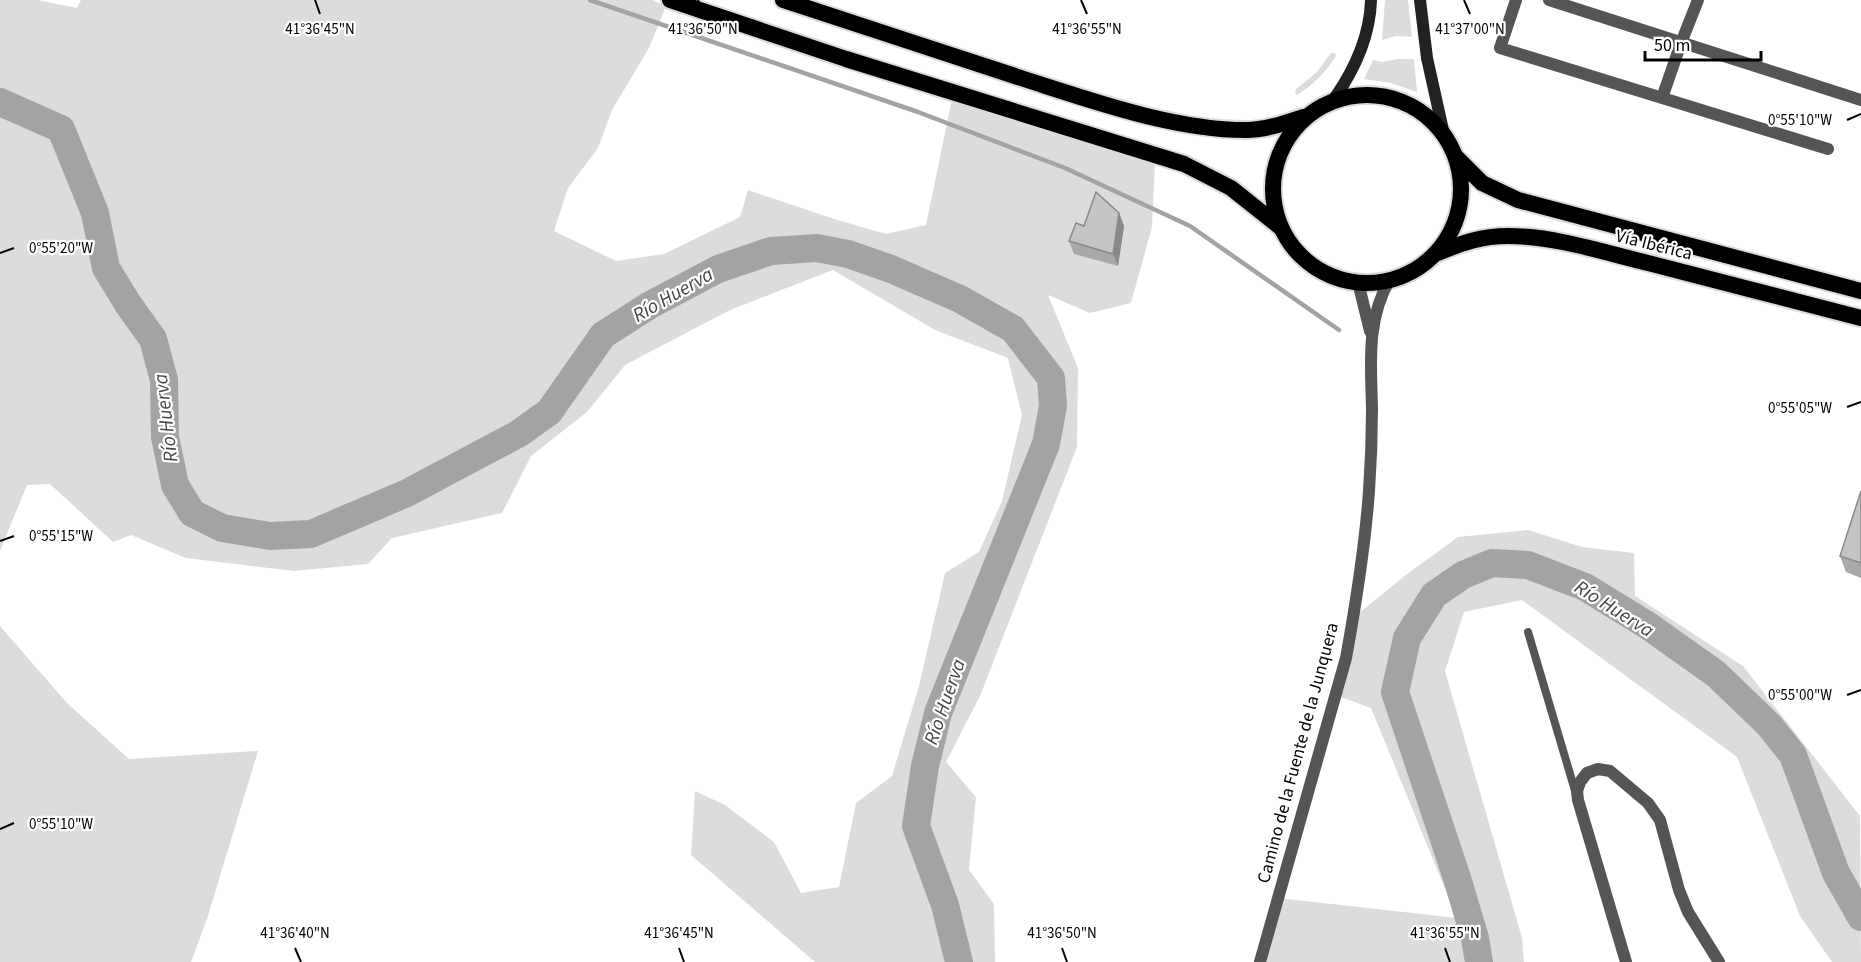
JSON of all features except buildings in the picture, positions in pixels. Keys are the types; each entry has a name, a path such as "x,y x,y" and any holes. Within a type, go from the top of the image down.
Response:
{"highway":[{"path":"670,0 868,66 1184,164 1231,188 1280,227 1305,260 1342,279 1358,282 1390,279 1419,266 1437,254 1452,230 1459,212 1461,183 1455,156 1436,125 1421,112 1404,103 1386,97 1364,95 1334,99 1303,117 1280,151 1274,172 1272,195 1280,227"},
{"path":"783,0 1055,89 1166,121 1200,127 1248,130 1269,127 1303,117"},
{"name":"Vía Ibérica","path":"1455,156 1482,183 1518,200 1861,291"},
{"name":"Vía Ibérica","path":"1437,254 1460,243 1486,238 1543,239 1620,256 1861,318"}],"main road":[{"path":"1334,99 1360,53 1367,29 1371,0"},
{"path":"1420,0 1427,58 1446,139"}],"street":[{"path":"1516,0 1500,48 1828,149"},
{"path":"1549,0 1861,100"},
{"path":"1662,98 1698,0"},
{"name":"Camino de la Fuente de la Junquera","path":"1260,962 1346,658 1354,617 1369,491 1372,416 1371,335 1377,306 1390,279"},
{"name":"Camino de la Fuente de la Junquera","path":"1358,282 1371,335"},
{"path":"1626,962 1578,800 1577,791 1580,782 1587,773 1598,769 1610,771 1648,803 1660,820 1679,890 1688,912 1719,962"}],"lane":[{"path":"1528,632 1578,800"}],"shaded area":[{"path":"0,0 37,0 77,8 81,0 652,0 666,6 649,48 612,110 598,148 568,188 554,231 616,261 664,254 740,217 748,190 886,234 926,225 952,99 1155,161 1152,227 1131,303 1090,313 1048,295 1078,368 1077,447 980,696 946,762 976,797 969,870 994,904 995,962 815,962 691,855 695,791 725,805 774,842 801,893 839,887 856,803 892,776 919,686 945,573 979,552 1002,501 1022,415 1008,358 935,330 833,270 730,310 625,365 587,412 531,456 502,513 392,538 368,564 294,571 186,558 131,535 113,542 50,484 27,485 0,551"},
{"path":"1385,0 1408,0 1412,37 1396,36 1382,40"},
{"path":"1331,53 1335,53 1336,56 1328,67 1297,95 1295,90 1316,73"},
{"path":"1414,59 1417,92 1391,83 1364,79 1373,60 1382,62"},
{"path":"1528,530 1582,547 1634,553 1635,596 1743,666 1860,816 1861,962 1832,962 1800,916 1737,757 1522,600 1464,612 1445,671 1522,938 1524,962 1260,962 1278,898 1457,918 1371,708 1335,695 1354,617 1458,537"},
{"path":"0,626 67,703 129,759 258,751 207,919 191,962 0,962"}],"waterway":[{"path":"590,0 918,112 1065,168 1190,226 1339,330"},
{"name":"Río Huerva","path":"0,102 61,129 95,213 106,268 153,339 164,380 165,437 175,485 192,513 222,528 270,536 311,534 407,493 518,434 549,412 603,335 650,305 718,269 771,251 817,248 848,254 891,269 960,299 1013,329 1051,378 1053,406 1046,444 938,713 925,766 916,826 945,905 959,962"},
{"name":"Río Huerva","path":"1479,962 1475,938 1457,878 1395,692 1407,638 1434,595 1463,575 1492,563 1528,565 1585,587 1647,625 1716,674 1769,725 1793,755 1836,873 1861,917"}]}
